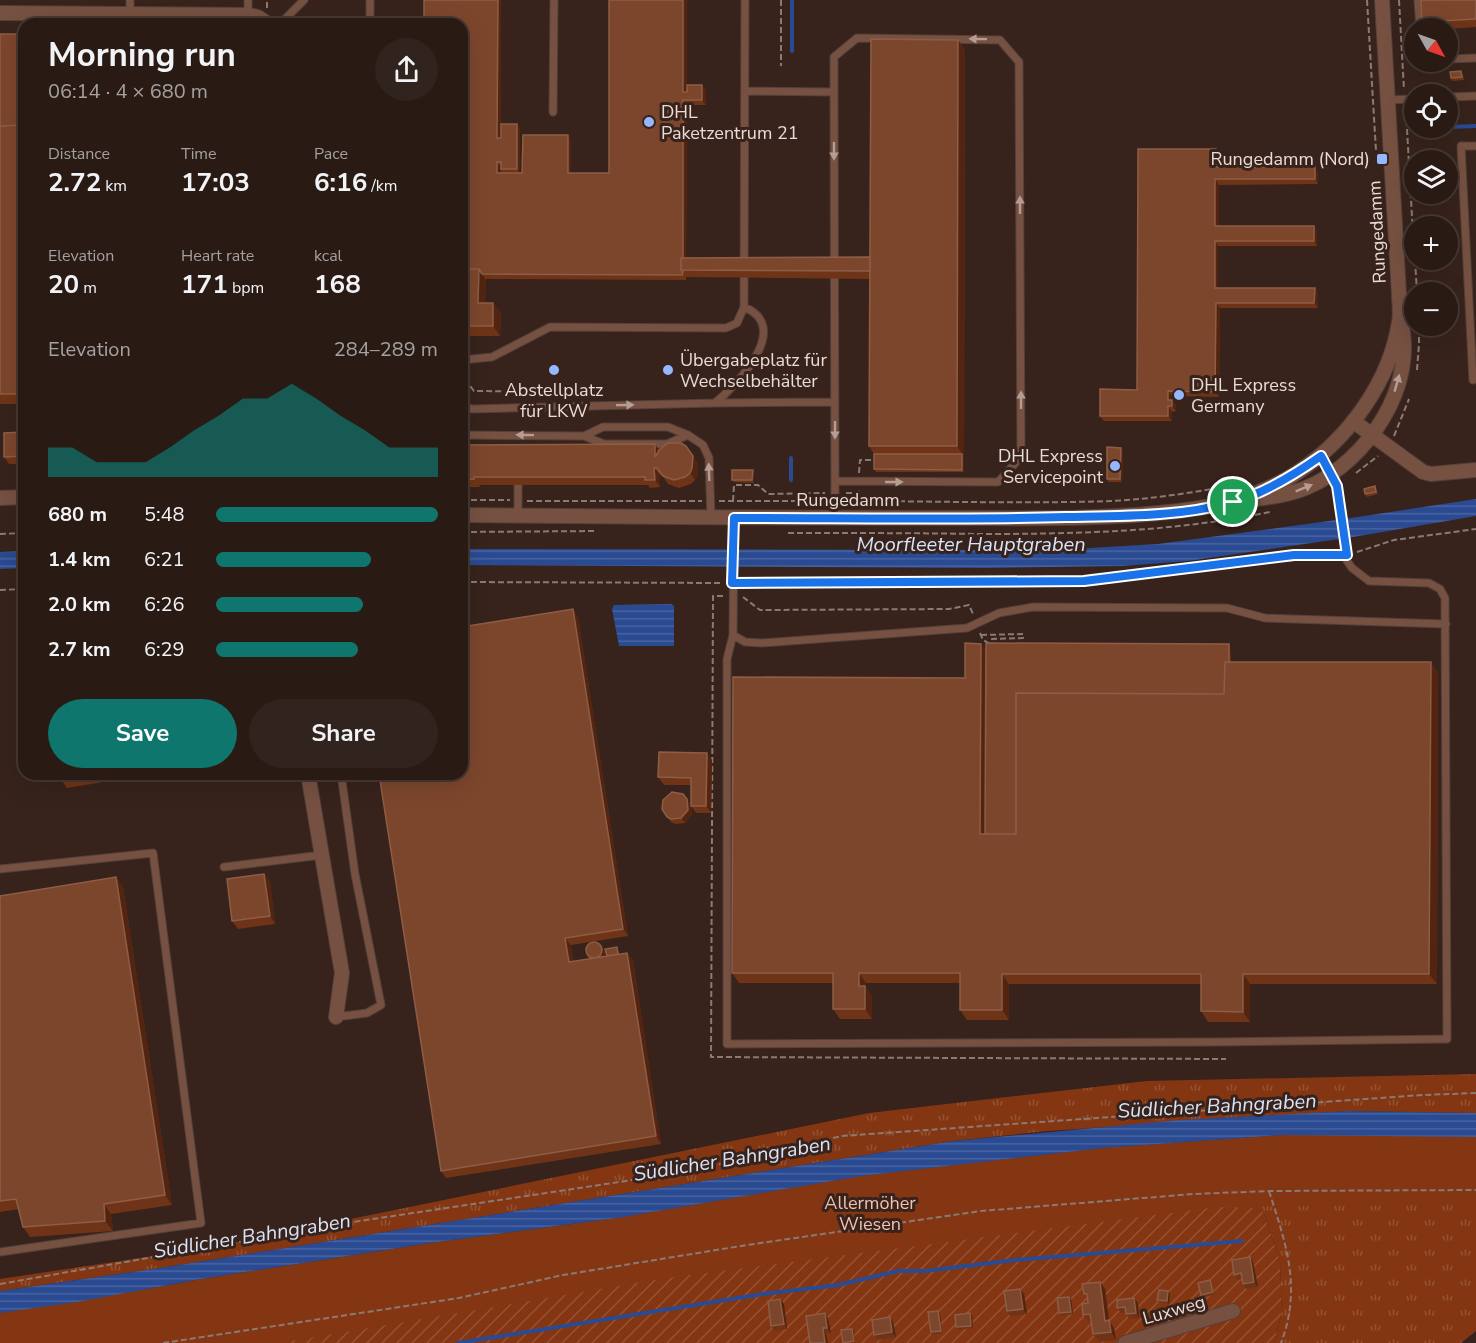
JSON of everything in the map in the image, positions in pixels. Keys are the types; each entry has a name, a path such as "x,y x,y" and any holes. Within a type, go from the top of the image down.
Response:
{"street":[{"name":"Rungedamm","path":"468,515 1026,518 1132,515 1177,512 1282,495 1309,486 1332,473 1358,452 1372,436 1388,410 1403,354 1382,0"},
{"path":"0,13 130,7 248,15 260,18"},
{"name":"Rungedamm","path":"1233,502 1291,477 1321,456 1353,421 1363,408 1385,367 1400,319"},
{"path":"1353,421 1423,472 1431,474 1476,470"},
{"path":"0,498 18,497"},
{"path":"309,780 342,973 336,1017"},
{"name":"Luxweg","path":"1125,1343 1233,1311"}],"lane":[{"path":"248,0 248,15"},
{"path":"280,18 304,0"},
{"path":"370,0 370,18"},
{"path":"553,112 554,0"},
{"path":"468,360 492,357 550,327 726,328 737,323 744,307 745,0"},
{"path":"1418,0 1419,18"},
{"path":"834,518 834,57 857,38 1000,39 1019,62 1021,457 998,482 835,481"},
{"path":"1458,58 1476,58"},
{"path":"745,91 834,92"},
{"path":"1458,97 1476,96"},
{"path":"1387,100 1404,99"},
{"path":"1476,146 1461,146 1473,380 1476,379"},
{"path":"715,403 731,389 758,354 763,343 760,319 754,311 744,307"},
{"path":"468,407 835,402"},
{"path":"584,436 603,427 668,427 688,435 703,445 709,458 711,518"},
{"path":"468,435 584,436 604,444 668,444 688,435"},
{"path":"734,518 733,635 727,659 727,1044 1447,1039 1445,598 1436,586 1420,582 1369,582 1352,568 1347,561 1337,486 1321,456"},
{"path":"518,485 518,516"},
{"path":"733,635 745,642 762,643 968,628 999,613 1024,608 1176,606 1227,608 1265,618 1446,624"},
{"path":"336,1017 367,1013 381,1005 355,874 342,780"},
{"path":"0,869 153,853 201,1222 0,1252"},
{"path":"224,867 322,855"}],"path":[{"path":"781,0 782,66"},
{"path":"1399,0 1404,84"},
{"path":"1407,138 1412,216"},
{"path":"468,384 474,391 584,392"},
{"path":"733,501 734,485 758,485 768,494 858,493 860,460 876,460"},
{"path":"468,500 1018,503 1114,501 1250,483"},
{"path":"468,582 1084,581 1294,555 1347,555 1394,540 1476,529"},
{"path":"0,534 18,533"},
{"path":"0,590 18,589"},
{"path":"1000,644 992,644 983,640 969,605 949,609 760,610 744,597 713,596 711,1057 1226,1059"},
{"path":"981,635 1023,634 1023,638 992,639 992,644"},
{"path":"0,1284 353,1222 686,1172 842,1136 1410,1095 1476,1093"},
{"path":"163,1343 459,1298 563,1275 735,1247 981,1211 1193,1194 1269,1191 1476,1190"},
{"path":"1269,1191 1287,1247 1292,1299 1281,1343"}],"green space":[{"path":"1476,1074 1476,1113 1347,1111 1048,1131 953,1141 160,1268 0,1291 0,1279 214,1247 869,1113 1147,1081"},
{"name":"Allermöher Wiesen","path":"1281,1135 1476,1137 1476,1204 1217,1207 660,1279 279,1343 0,1343 0,1313 77,1302 201,1279 430,1243 617,1218 861,1176 1112,1147"},
{"name":"Allermöher Wiesen","path":"1476,1137 1476,1331 1461,1343 1274,1343 1282,1312 1280,1261 1262,1208 279,1343 0,1343 0,1313 314,1262 617,1218 861,1176 1103,1148"},
{"path":"1217,1207 1262,1208 1280,1261 1282,1312 1274,1343 279,1343 660,1279"}],"water":[{"path":"1476,499 1476,516 1188,561 1122,566 986,568 468,565 468,549 1055,550 1158,544"},
{"path":"18,551 18,568 0,569 0,552"},
{"path":"671,604 674,606 674,646 619,646 612,609 614,605"},
{"path":"1347,1111 1476,1113 1476,1137 1281,1135 1103,1148 861,1176 617,1218 430,1243 0,1313 0,1291 160,1268 953,1141 1180,1120"}],"building":[{"name":"DHL Paketzentrum 21","path":"424,0 498,0 497,138 501,138 501,124 517,124 517,169 501,169 501,162 497,162 497,173 522,173 523,135 568,135 568,173 609,173 609,0 683,0 683,92 687,92 687,85 702,85 702,100 683,100 682,275 482,274 479,269 468,269 468,18 424,18"},
{"path":"1421,0 1476,0 1476,19 1422,18"},
{"path":"0,34 18,34 18,125 0,126"},
{"path":"871,39 958,40 957,446 869,446"},
{"path":"1461,71 1462,77 1451,78 1450,72"},
{"path":"18,125 18,394 0,394 0,126"},
{"path":"1138,149 1216,149 1216,167 1315,167 1315,179 1215,179 1215,226 1314,226 1314,241 1215,241 1215,288 1315,288 1314,303 1216,303 1215,392 1168,391 1168,400 1172,400 1172,406 1168,406 1168,416 1100,416 1100,389 1137,390"},
{"path":"870,257 870,271 681,270 681,258"},
{"path":"468,269 479,269 478,303 493,303 493,326 468,326"},
{"path":"18,432 18,456 4,457 4,433"},
{"path":"668,443 681,443 686,446 693,456 690,473 674,480 663,476 657,468 654,468 655,480 645,480 645,477 474,477 474,479 468,480 468,445 655,444 655,456"},
{"name":"DHL Express Servicepoint","path":"1107,447 1121,448 1120,479 1107,479"},
{"path":"874,454 962,454 962,470 874,469"},
{"path":"732,470 753,470 752,480 732,480"},
{"path":"1375,486 1376,492 1365,494 1364,489"},
{"path":"573,609 623,929 565,938 569,962 627,953 656,1136 441,1171 380,780 468,780 468,626"},
{"path":"965,643 981,644 980,834 1016,834 1016,693 1224,694 1225,662 1431,662 1429,974 1243,974 1243,1012 1201,1011 1201,974 1002,974 1002,1010 960,1010 960,973 859,973 859,986 865,986 865,1009 833,1009 833,973 732,973 733,677 965,678"},
{"path":"986,643 1229,644 1229,662 1225,662 1224,694 1016,693 1016,834 985,834"},
{"path":"659,752 707,753 706,806 691,806 691,778 658,777"},
{"path":"672,792 683,794 687,799 688,810 681,818 671,819 662,809 663,800"},
{"path":"264,874 270,916 232,921 227,879"},
{"path":"116,877 165,1195 104,1204 105,1221 23,1227 16,1199 0,1201 0,896"},
{"path":"594,942 600,944 602,950 600,956 594,958 588,956 586,950 588,944"},
{"path":"617,947 618,954 607,956 605,949"},
{"path":"1250,1257 1254,1282 1243,1284 1241,1273 1234,1275 1232,1260"},
{"path":"1210,1280 1213,1292 1201,1295 1198,1283"},
{"path":"1100,1282 1105,1321 1109,1320 1111,1332 1093,1334 1090,1314 1083,1315 1082,1304 1088,1303 1082,1284"},
{"path":"1020,1289 1023,1309 1007,1311 1004,1291"},
{"path":"1159,1290 1168,1291 1167,1301 1157,1300"},
{"path":"1069,1297 1071,1312 1059,1313 1057,1298"},
{"path":"1134,1298 1136,1313 1126,1314 1125,1307 1117,1308 1117,1300"},
{"path":"780,1299 784,1324 771,1326 768,1301"},
{"path":"938,1311 941,1331 931,1332 928,1312"},
{"path":"825,1313 827,1328 823,1328 825,1343 810,1343 806,1316"},
{"path":"970,1313 971,1326 956,1327 955,1315"},
{"path":"890,1317 892,1332 874,1335 872,1320"},
{"path":"852,1329 854,1341 843,1343 841,1330"}],"waterway":[{"path":"792,0 792,51"},
{"path":"1458,127 1476,126"},
{"path":"791,458 791,480"},
{"path":"458,1343 763,1294 838,1285 898,1271 925,1271 1015,1260 1242,1241"}],"place":[{"name":"DHL Paketzentrum 21","path":"649,122"},
{"name":"Rungedamm (Nord)","path":"1382,159"},
{"name":"Abstellplatz für LKW","path":"554,370"},
{"name":"Übergabeplatz für Wechselbehälter","path":"668,370"},
{"name":"DHL Express Germany","path":"1179,395"},
{"name":"DHL Express Servicepoint","path":"1115,466"}],"route":[{"path":"1321,456 1337,486 1347,555 1294,555 1084,581 732,583 734,518 1026,518 1132,515 1177,512 1233,502 1291,477 1321,456"}],"water label":[{"name":"Moorfleeter Hauptgraben","path":"971,544"},
{"name":"Südlicher Bahngraben","path":"1217,1106"},
{"name":"Südlicher Bahngraben","path":"732,1159"},
{"name":"Südlicher Bahngraben","path":"252,1236"}]}
